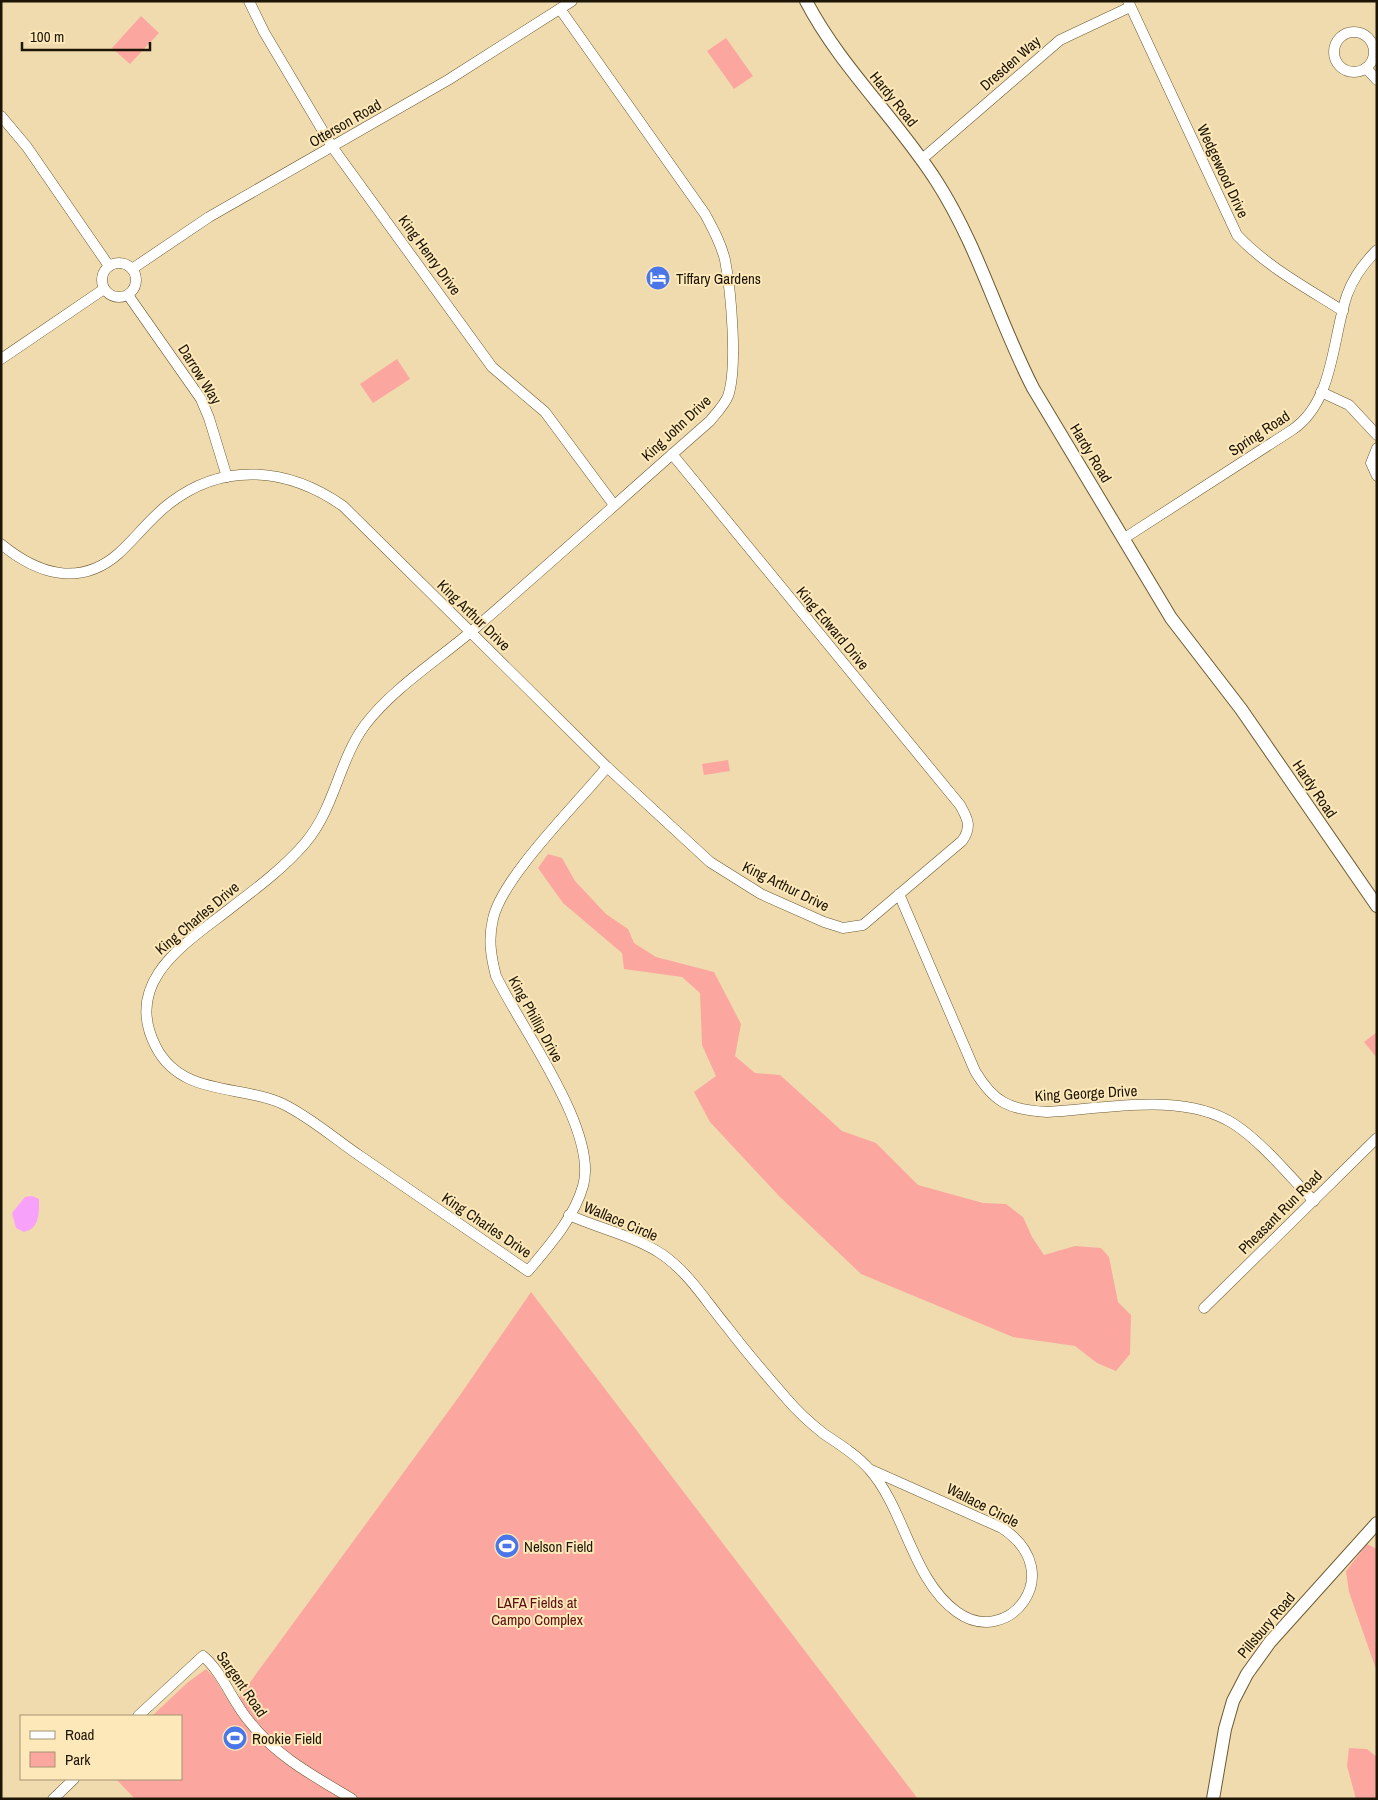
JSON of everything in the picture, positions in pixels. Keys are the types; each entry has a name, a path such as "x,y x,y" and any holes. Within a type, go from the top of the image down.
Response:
{"street":[{"name":"King Henry Drive","path":"249,1 264,32 333,148 492,367 545,412 614,505"},
{"name":"Otterson Road","path":"132,269 229,205 333,148 448,80 572,1"},
{"name":"Hardy Road","path":"806,1 838,54 937,182 970,243 991,288 1015,353 1033,388 1171,618 1247,717 1377,906"},
{"name":"Dresden Way","path":"921,160 1060,40 1129,4"},
{"name":"Wedgewood Drive","path":"1129,4 1237,235 1267,262 1343,311"},
{"name":"King John Drive","path":"470,632 672,454 723,406 733,378 733,349 725,260 719,240 705,214 560,8"},
{"path":"1366,68 1377,80"},
{"path":"1,116 27,146 109,266"},
{"name":"Spring Road","path":"1123,539 1300,425 1314,409 1321,392 1351,285 1377,250"},
{"path":"121,263 132,269 136,276 136,285 128,294 115,297 104,289 102,276 109,266 121,263"},
{"path":"1,359 104,289"},
{"name":"Darrow Way","path":"128,294 201,399 213,430 227,477"},
{"path":"1321,392 1349,406 1377,435"},
{"path":"1377,448 1371,463 1377,476"},
{"name":"King Edward Drive","path":"672,454 949,792 969,822"},
{"name":"King Arthur Drive","path":"1,544 21,559 48,572 72,573 84,571 98,567 118,554 176,498 194,489 227,477 270,474 299,482 326,495 358,520 607,766 710,862 761,894 824,922 844,928 863,925 962,841 968,833 969,822"},
{"name":"King Charles Drive","path":"470,632 384,704 364,726 323,817 306,842 270,876 192,937 163,964 150,991 147,1014 155,1045 163,1059 180,1075 202,1085 287,1106 528,1271"},
{"name":"King Phillip Drive","path":"528,1271 549,1245 569,1215 584,1184 585,1164 583,1145 567,1108 496,976 491,957 490,937 493,917 504,890 607,766"},
{"name":"King George Drive","path":"900,894 975,1071 985,1088 1000,1101 1027,1111 1047,1112 1167,1105 1198,1109 1233,1124 1314,1201"},
{"name":"Pheasant Run Road","path":"1204,1308 1377,1138"},
{"name":"Wallace Circle","path":"569,1215 645,1245 678,1266 786,1398 807,1419 869,1469 1002,1528 1018,1540 1029,1557 1032,1576 1027,1596 1022,1604 1006,1617 987,1622 967,1618 951,1607 924,1570 886,1496 869,1469"},
{"name":"Pillsbury Road","path":"1213,1799 1225,1729 1233,1701 1247,1674 1270,1642 1377,1523"},
{"name":"Sargent Road","path":"139,1715 203,1656 220,1676 242,1713 261,1735 294,1764 352,1799"},
{"path":"53,1799 73,1780"}],"green space":[{"path":"141,16 159,33 130,64 112,48"},
{"path":"726,38 753,76 734,89 707,51"},
{"path":"397,359 410,379 373,403 360,384"},
{"path":"728,760 730,771 704,775 702,764"},
{"path":"548,854 562,858 575,881 606,914 628,929 634,943 656,957 714,972 741,1024 735,1056 755,1073 780,1075 842,1131 876,1143 918,1185 983,1203 1006,1204 1023,1217 1032,1237 1044,1255 1075,1246 1101,1248 1109,1257 1118,1302 1131,1315 1130,1354 1116,1371 1097,1363 1075,1346 1013,1337 861,1274 779,1196 710,1122 694,1092 716,1076 702,1045 700,993 682,977 624,969 622,953 563,903 538,868"},
{"path":"1377,1032 1377,1058 1364,1042"},
{"name":"LAFA Fields at Campo Complex","path":"531,1292 918,1799 135,1799 117,1780 182,1780 182,1715 153,1715 187,1683 206,1669 213,1676 233,1708 458,1398"},
{"path":"1367,1544 1377,1549 1377,1672 1349,1592 1346,1571"},
{"path":"1349,1748 1367,1749 1377,1757 1377,1799 1356,1799 1347,1766"}],"shaded area":[{"path":"32,1196 39,1199 38,1219 33,1227 24,1232 16,1228 12,1213 25,1197"}],"place":[{"name":"Tiffary Gardens","path":"658,278"},
{"name":"Nelson Field","path":"507,1546"},
{"name":"Rookie Field","path":"235,1738"}]}
